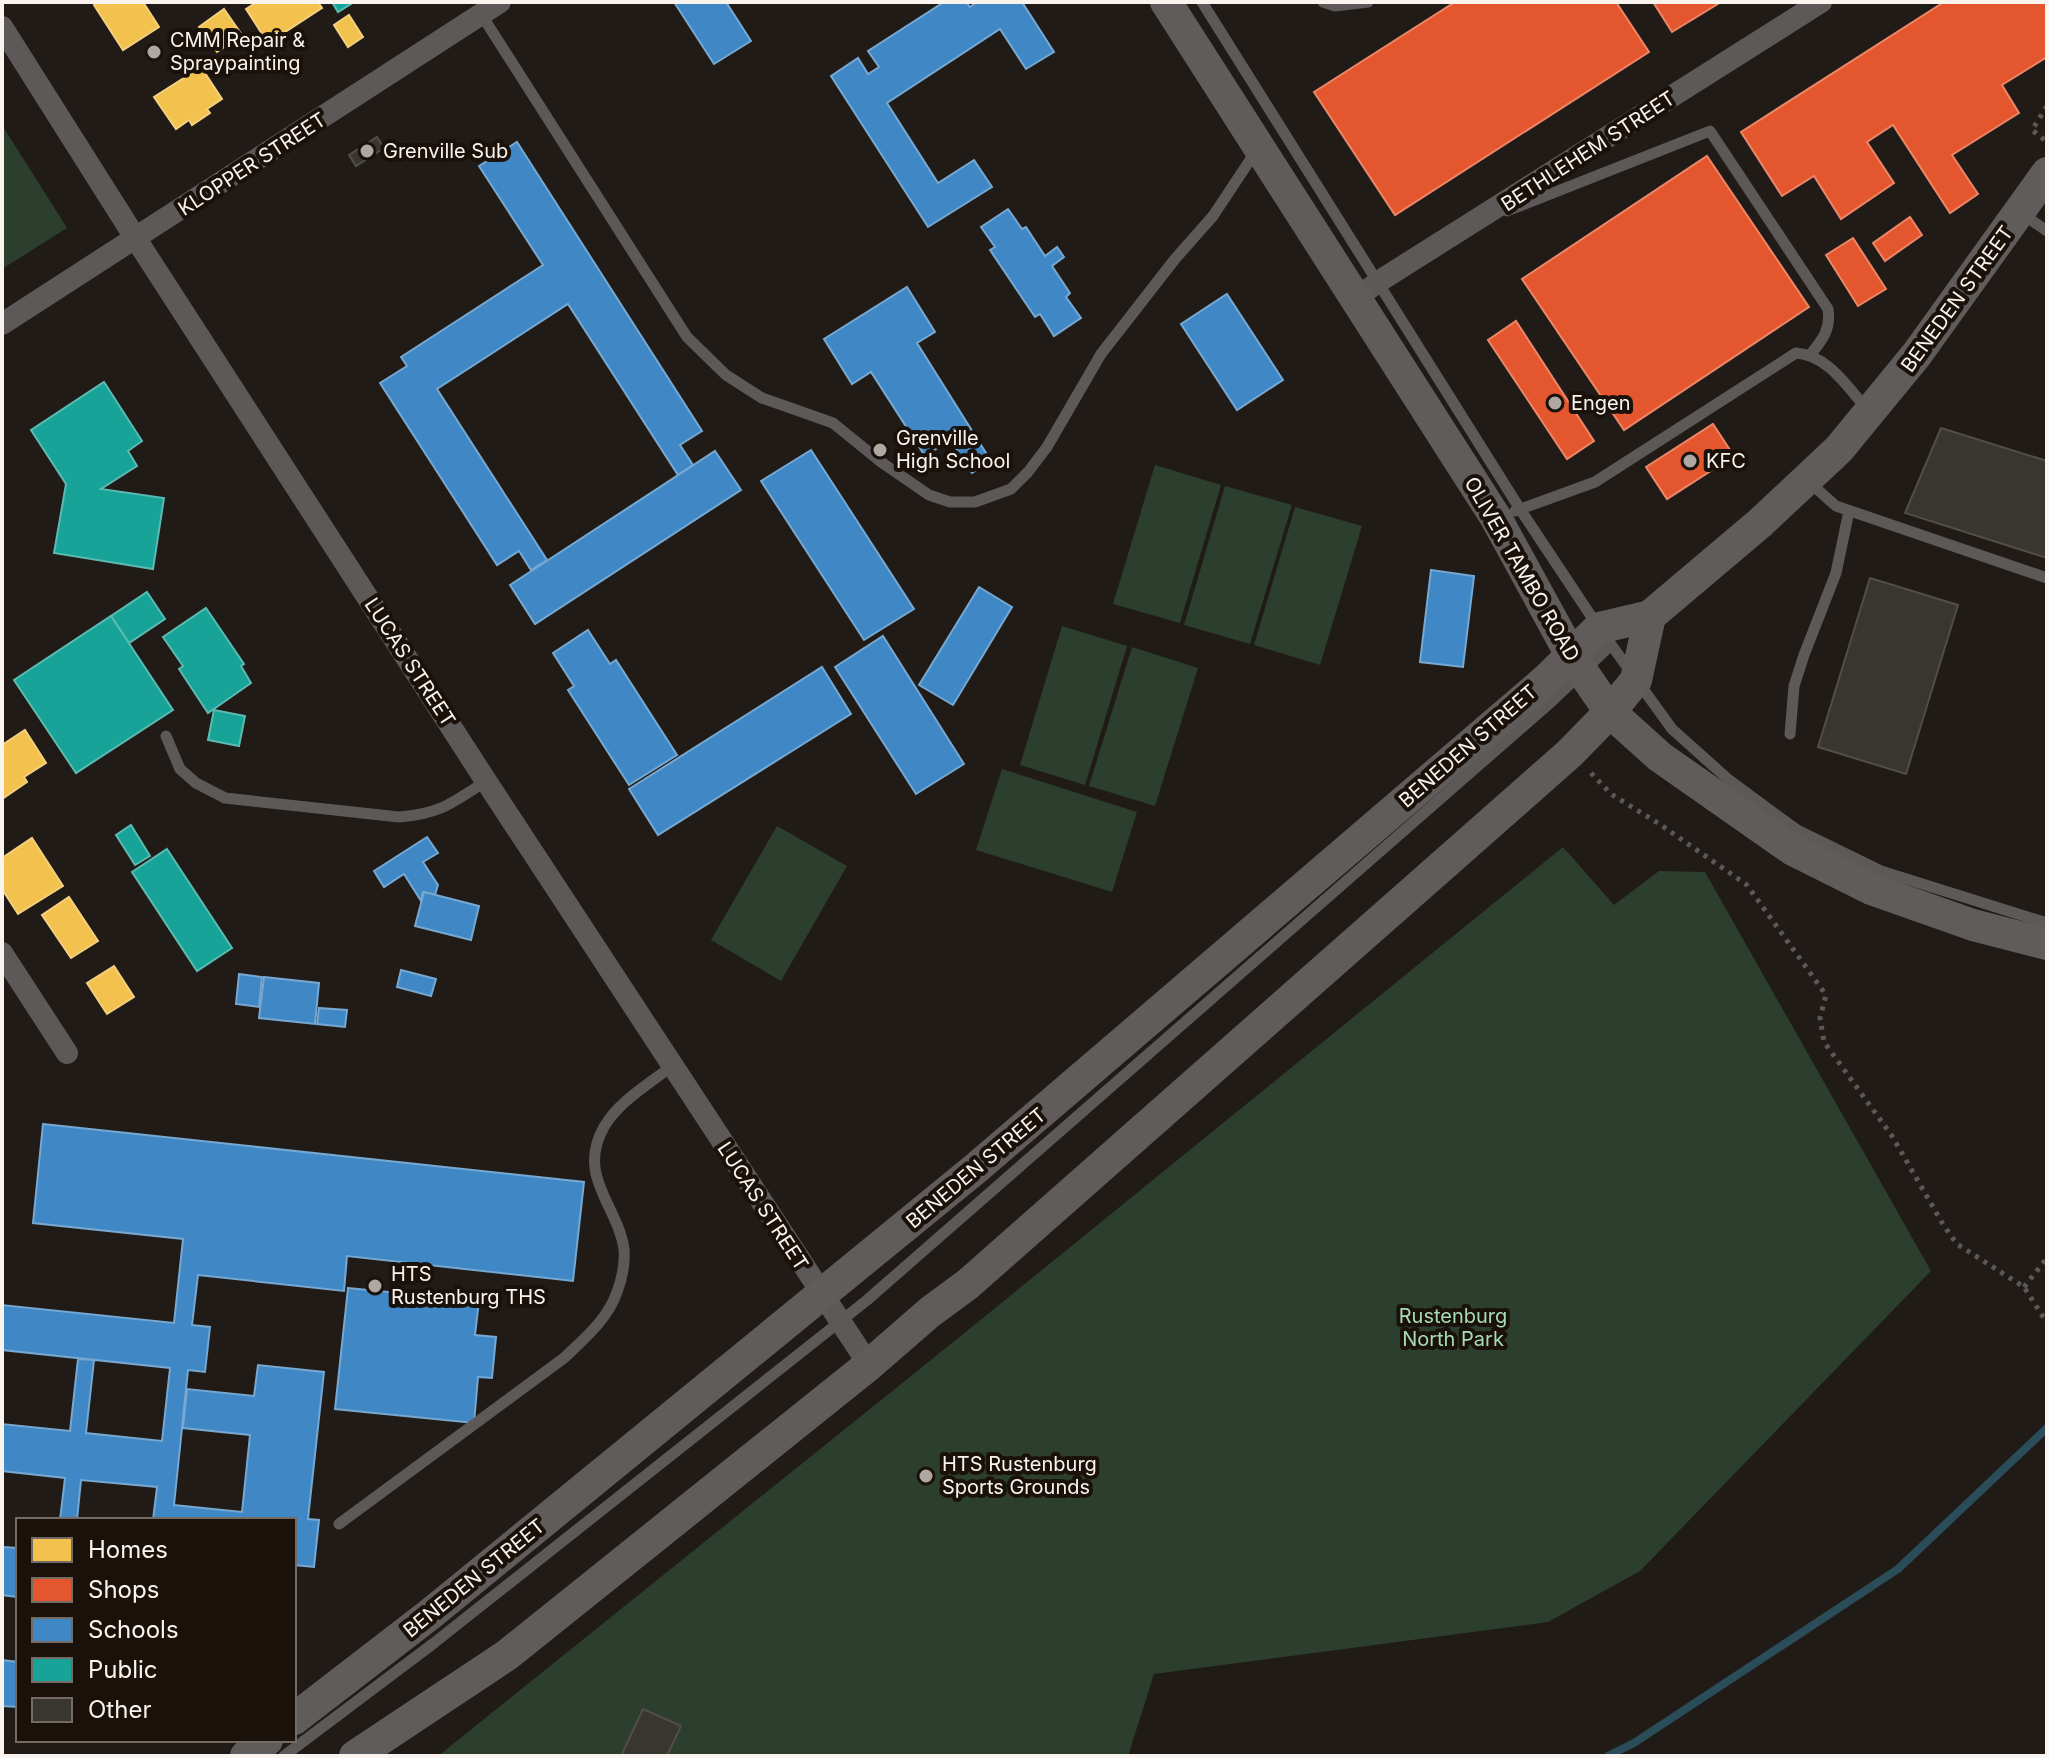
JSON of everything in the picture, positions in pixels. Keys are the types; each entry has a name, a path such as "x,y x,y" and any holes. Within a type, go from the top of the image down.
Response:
{"main road":[{"name":"OLIVER TAMBO ROAD","path":"1166,2 1259,147 1366,290 1508,514 1576,663 1610,712 1660,757 1793,850 1871,889 1973,925 2047,944"},
{"name":"BENEDEN STREET","path":"296,1717 830,1308 1036,1117 1547,679 1576,663 1605,636 1650,616 1760,523 1839,449 1871,413 2047,173"},
{"path":"355,1756 507,1655 968,1284 1570,753 1636,680 1650,616"},
{"path":"246,1756 264,1742"}],"street":[{"name":"BETHLEHEM STREET","path":"1366,290 1821,2"},
{"name":"KLOPPER STREET","path":"2,324 492,6"},
{"name":"LUCAS STREET","path":"2,27 486,781 869,1365"},
{"path":"2,953 67,1053"}],"lane":[{"path":"1202,2 1366,290"},
{"path":"1323,2 1335,6 1368,2"},
{"path":"492,6 687,337 738,383 762,398 833,423 911,484 929,495 950,502 975,502 1011,489 1028,472 1047,447 1101,354 1175,259 1213,216 1259,147"},
{"path":"1472,224 1710,131 1828,309 1830,322 1826,335 1811,354"},
{"path":"2021,212 2047,231"},
{"path":"1871,413 1824,362 1811,354 1796,353 1595,482 1508,514 1605,636 1672,729 1729,780 1797,830 1881,871 2047,923"},
{"path":"1807,480 1836,506 2047,578"},
{"path":"1790,734 1794,686 1836,573 1849,511"},
{"path":"166,736 180,769 196,783 225,798 399,817 425,815 447,807 486,781"},
{"path":"339,1524 564,1358 596,1327 617,1294 624,1264 624,1248 615,1221 600,1193 594,1166 597,1145 602,1129 613,1114 672,1066"},
{"path":"284,1756 434,1643 830,1308"}],"path":[{"path":"2047,106 2032,130 2047,142"},
{"path":"1570,753 1611,794 1747,885 1826,995 1820,1018 1824,1042 1892,1136 1944,1226 1957,1244 2024,1287 2047,1323"},
{"path":"2024,1287 2047,1258"}],"green space":[{"path":"2,125 67,228 2,269"},
{"path":"1155,465 1221,485 1180,623 1113,604"},
{"path":"1225,486 1292,505 1250,644 1184,625"},
{"path":"1295,507 1362,526 1320,665 1254,645"},
{"path":"1062,626 1127,646 1085,785 1020,765"},
{"path":"1132,647 1198,668 1155,806 1089,786"},
{"path":"1002,769 1137,812 1112,892 976,850"},
{"path":"777,826 847,866 781,981 711,940"},
{"name":"Rustenburg North Park","path":"1563,847 1614,905 1659,871 1705,872 1931,1271 1640,1571 1548,1622 1154,1674 1128,1756 438,1756 957,1339"}],"building: Homes":[{"path":"98,2 143,2 159,27 123,50 94,5"},
{"path":"257,2 318,2 322,8 268,43 246,9"},
{"path":"224,9 242,35 217,52 199,27"},
{"path":"349,15 363,37 348,47 334,25"},
{"path":"201,67 222,99 207,109 210,113 192,125 189,120 176,129 154,97"},
{"path":"25,730 46,763 24,777 27,782 2,799 2,745"},
{"path":"32,838 63,886 18,914 2,889 2,858"},
{"path":"69,897 98,941 71,958 42,915"},
{"path":"114,966 134,997 107,1014 87,983"}],"building: Shops":[{"path":"1455,2 1616,2 1649,52 1395,215 1314,92"},
{"path":"1653,2 1721,2 1672,32"},
{"path":"1944,2 2047,2 2047,57 2002,85 2019,113 1952,155 1978,194 1950,213 1893,125 1867,142 1894,183 1841,219 1814,176 1782,196 1741,132"},
{"path":"1707,156 1809,307 1624,430 1522,279"},
{"path":"1910,217 1922,235 1885,261 1873,243"},
{"path":"1853,238 1886,289 1858,306 1826,255"},
{"path":"1516,321 1594,441 1567,459 1488,340"},
{"name":"KFC","path":"1713,424 1734,456 1667,499 1646,467"}],"building: Schools":[{"path":"674,2 726,2 751,41 714,64"},
{"path":"944,2 966,2 970,7 977,2 1022,2 1054,52 1026,69 1000,29 887,103 938,183 974,160 992,187 928,227 831,76 858,58 868,74 879,67 868,51"},
{"path":"517,142 702,431 680,445 693,465 678,475 568,304 437,389 547,560 531,570 519,551 497,565 380,383 407,366 401,357 543,265 479,166"},
{"path":"1008,209 1022,229 1026,227 1045,256 1057,247 1064,257 1052,266 1070,293 1066,297 1081,318 1054,336 1040,314 1035,317 990,250 995,247 981,227"},
{"path":"907,287 935,332 917,343 991,461 972,473 950,440 925,456 871,372 852,384 824,339"},
{"path":"1227,294 1283,380 1237,410 1181,324"},
{"path":"811,450 914,609 864,640 761,481"},
{"path":"715,451 741,490 535,624 510,585"},
{"path":"1431,570 1474,576 1463,667 1420,662"},
{"path":"979,587 1012,607 953,705 919,685"},
{"path":"588,630 610,664 616,660 677,755 629,785 568,690 574,686 553,653"},
{"path":"883,636 964,764 916,794 835,667"},
{"path":"822,667 851,714 658,835 629,789"},
{"path":"427,837 438,853 423,862 438,885 435,895 423,892 421,901 404,874 384,887 374,871"},
{"path":"424,892 479,906 471,940 415,926"},
{"path":"401,970 436,979 431,996 397,987"},
{"path":"239,974 262,977 259,1007 236,1004"},
{"path":"264,977 319,983 315,1024 259,1018"},
{"path":"319,1008 347,1010 345,1027 317,1024"},
{"path":"43,1124 584,1182 573,1281 347,1256 344,1291 198,1275 192,1325 210,1327 205,1372 188,1370 174,1505 242,1512 250,1435 183,1428 187,1389 254,1396 258,1365 324,1372 308,1519 319,1520 314,1567 296,1565 296,1518 153,1518 157,1487 81,1480 77,1518 60,1518 65,1478 2,1471 2,1424 70,1431 78,1359 94,1360 86,1433 162,1441 170,1368 2,1350 2,1305 174,1323 183,1239 33,1223"},
{"path":"348,1288 479,1301 475,1335 496,1337 492,1378 478,1377 474,1423 335,1409"},
{"path":"2,1547 16,1548 16,1597 2,1595"},
{"path":"2,1660 16,1662 16,1707 2,1706"}],"building: Public":[{"path":"332,2 354,2 338,12"},
{"path":"104,382 142,441 128,451 137,466 101,489 164,498 153,569 54,553 66,484 31,430"},
{"path":"147,592 165,619 129,643 111,616"},
{"path":"206,608 244,664 241,666 251,683 208,713 179,669 183,666 163,637"},
{"path":"111,616 173,710 76,773 14,680"},
{"path":"214,710 245,716 239,746 208,740"},
{"path":"131,825 150,856 135,865 116,835"},
{"path":"167,849 232,948 197,971 132,872"}],"building: Other":[{"name":"Grenville Sub","path":"377,137 384,148 356,166 349,155"},
{"path":"1941,428 2047,461 2047,558 1905,513"},
{"path":"1870,578 1958,605 1906,774 1818,747"},
{"path":"643,1709 681,1726 667,1756 621,1756"}],"waterway":[{"path":"1608,1756 1634,1743 1898,1569 2047,1428"}],"place":[{"name":"CMM Repair & Spraypainting","path":"154,52"},
{"name":"Grenville Sub","path":"367,151"},
{"name":"Engen","path":"1555,403"},
{"name":"Grenville High School","path":"880,450"},
{"name":"KFC","path":"1690,461"},
{"name":"HTS Rustenburg THS","path":"375,1286"},
{"name":"HTS Rustenburg Sports Grounds","path":"926,1476"}]}
